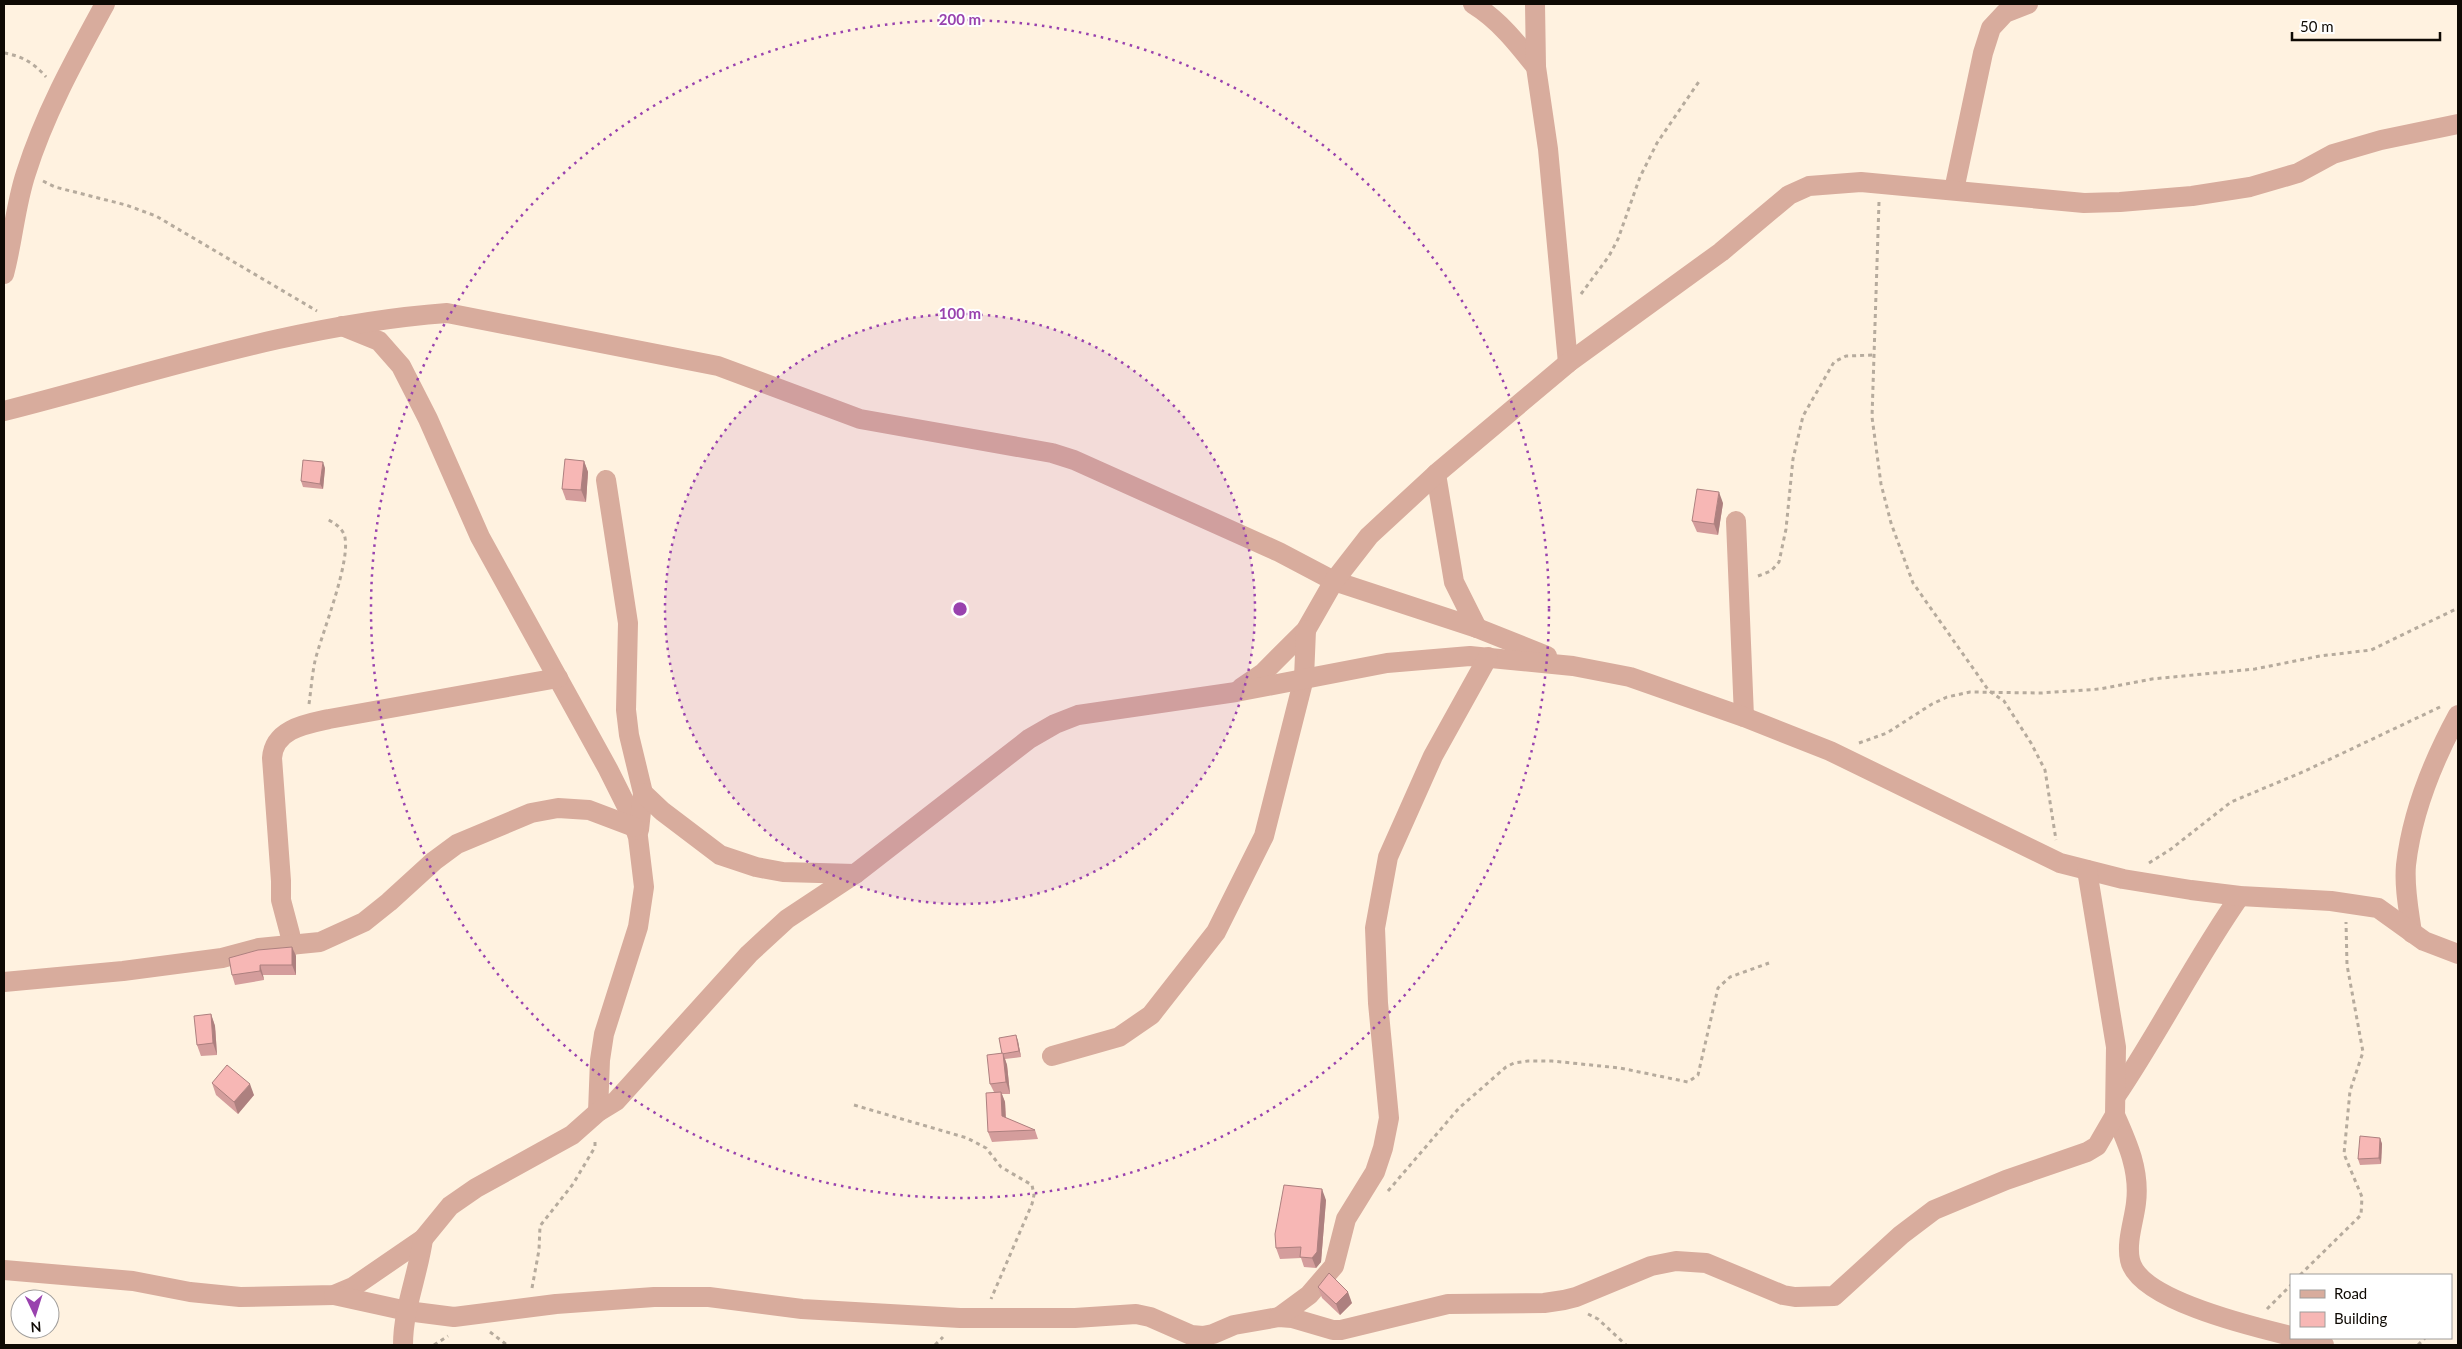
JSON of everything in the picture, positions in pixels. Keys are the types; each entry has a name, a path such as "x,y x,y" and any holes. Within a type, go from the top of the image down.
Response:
{"street":[{"path":"4,274 26,172 58,90 105,4"},
{"path":"1473,4 1487,12 1513,38 1536,67"},
{"path":"1535,4 1536,67 1548,149 1568,363"},
{"path":"1954,190 1983,53 1991,28 2005,13 2028,4"},
{"path":"1236,692 1263,672 1306,630 1334,581 1369,536 1436,474 1568,363 1721,252 1789,194 1809,186 1829,183 1879,184 2084,203 2192,196 2250,187 2298,173 2333,154 2381,140 2458,124"},
{"path":"4,411 263,342 340,325 447,313 718,366 860,419 1052,453 1074,460 1279,552 1334,581 1477,628 1573,666"},
{"path":"340,325 379,341 401,366 428,419 480,537 608,769 636,832 644,887 638,927 604,1034 600,1060 598,1112"},
{"path":"1436,474 1454,582 1477,628"},
{"path":"606,480 628,623 626,721 643,793 636,832"},
{"path":"1736,521 1744,717"},
{"path":"1052,1056 1119,1037 1151,1015 1216,932 1264,836 1304,678 1306,630"},
{"path":"334,1295 353,1287 423,1239 450,1206 476,1188 572,1135 598,1112 616,1101 748,954 787,919 855,874 1029,739 1054,724 1078,715 1236,692 1387,663 1470,656 1573,666 1630,677 1744,717 1830,751 2060,863 2123,879 2240,896 2346,902 2384,910 2412,934 2436,947 2458,954"},
{"path":"1279,1317 1309,1295 1334,1266 1346,1219 1359,1195 1375,1172 1388,1131 1389,1118 1378,1003 1375,928 1388,857 1433,756 1488,658"},
{"path":"291,946 290,934 281,900 282,881 272,758 274,747 286,733 306,724 558,678"},
{"path":"2412,934 2407,898 2406,866 2416,812 2432,770 2451,710"},
{"path":"643,793 662,811 720,854 756,867 784,872 855,874"},
{"path":"4,982 123,971 222,958 259,948 320,942 364,922 434,861 457,844 531,812 558,808 589,810 636,832"},
{"path":"2087,870 2111,1005 2116,1047 2116,1105 2132,1155 2138,1182 2130,1242 2130,1260 2135,1272 2150,1286 2173,1299 2250,1325 2290,1336"},
{"path":"4,1270 132,1281 190,1292 240,1297 334,1295 407,1311 454,1317 529,1307 654,1297 709,1298 802,1309 910,1316 1075,1318 1136,1314 1150,1317 1191,1335 1203,1336 1234,1325 1279,1317 1292,1318 1333,1330 1341,1330 1448,1304 1544,1304 1576,1297 1651,1266 1676,1261 1706,1263 1783,1295 1795,1297 1834,1296 1901,1235 1934,1210 2006,1180 2087,1152 2097,1146 2116,1105 2206,946 2240,896"},
{"path":"403,1345 407,1311 419,1264 423,1239"},
{"path":"2300,1339 2324,1345"}],"path":[{"path":"4,53 29,61 58,90"},
{"path":"1564,317 1609,256 1618,239 1640,177 1657,143 1700,80"},
{"path":"26,172 55,187 126,205 156,216 340,325"},
{"path":"1879,184 1872,417 1875,450 1893,531 1913,583 1988,691 2004,701 2032,742 2045,770 2060,863"},
{"path":"1739,584 1771,571 1779,562 1786,528 1793,459 1802,416 1834,362 1846,356 1875,355"},
{"path":"306,724 315,660 332,611 345,548 344,535 339,526 327,518"},
{"path":"1830,751 1870,740 1887,733 1932,704 1947,697 1970,692 1988,691 2041,693 2100,689 2152,679 2255,669 2320,656 2371,650 2458,608"},
{"path":"2123,879 2171,849 2230,802 2451,710"},
{"path":"2301,1274 2361,1215 2363,1207 2362,1197 2344,1154 2350,1091 2363,1052 2347,965 2346,902"},
{"path":"1359,1195 1377,1196 1387,1192 1459,1108 1514,1062 1552,1062 1620,1068 1688,1082 1694,1079 1698,1075 1718,988 1730,977 1769,963"},
{"path":"854,1105 967,1138 986,1148 1001,1167 1032,1185 1034,1195 1032,1204 990,1299 975,1317"},
{"path":"529,1307 539,1250 540,1226 573,1184 595,1147 598,1112"},
{"path":"2250,1325 2290,1286"},
{"path":"1584,1312 1598,1319 1626,1345"}],"building":[{"path":"565,459 584,461 581,490 562,489"},
{"path":"303,460 323,462 320,484 301,481"},
{"path":"1697,489 1719,492 1714,524 1692,521"},
{"path":"292,947 292,965 260,965 260,971 232,975 229,958 258,950"},
{"path":"211,1014 213,1043 197,1045 194,1016"},
{"path":"1016,1035 1019,1051 1002,1054 999,1038"},
{"path":"1003,1053 1006,1082 990,1084 987,1055"},
{"path":"227,1065 250,1084 234,1102 212,1083"},
{"path":"1001,1092 1002,1116 1035,1130 988,1132 986,1093"},
{"path":"2360,1136 2380,1138 2379,1158 2358,1159"},
{"path":"1284,1185 1322,1189 1317,1252 1312,1258 1300,1257 1301,1247 1276,1248 1275,1234"},
{"path":"1329,1273 1348,1292 1336,1304 1318,1287"}]}
